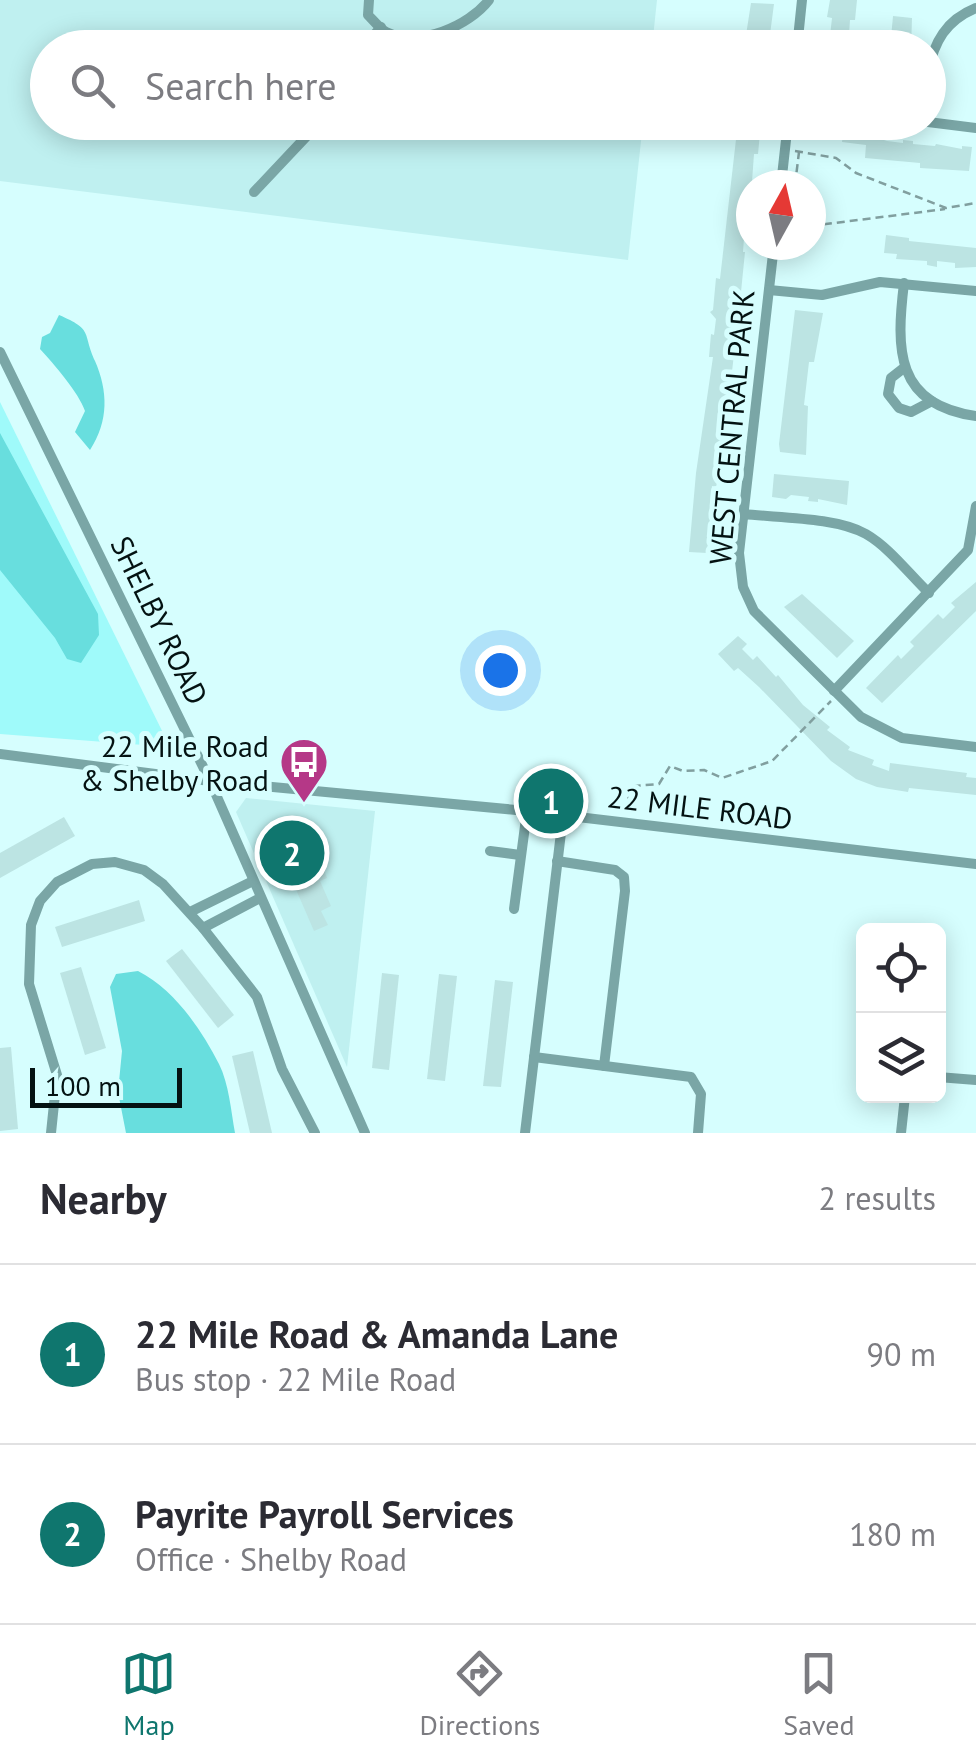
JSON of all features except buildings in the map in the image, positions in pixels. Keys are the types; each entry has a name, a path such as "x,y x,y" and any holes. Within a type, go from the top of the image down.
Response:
{"street":[{"path":"369,0 368,15 384,30"},
{"path":"445,30 478,14 489,0"},
{"path":"799,30 802,0"},
{"path":"944,30 976,8"},
{"path":"946,124 976,128"},
{"path":"254,192 303,140"},
{"path":"783,170 786,140"},
{"name":"WEST CENTRAL PARK","path":"772,260 739,553 741,578 754,611 833,696"},
{"path":"769,290 822,295 870,283 904,283 976,291"},
{"path":"904,283 898,340 905,367 932,401 976,416"},
{"name":"SHELBY ROAD","path":"0,352 210,781 365,1133"},
{"path":"905,367 890,378 888,394 899,408 911,412 932,401"},
{"path":"976,506 968,550 833,696 891,735 976,747"},
{"path":"744,514 861,531 880,544 929,593"},
{"name":"22 MILE ROAD","path":"0,754 210,781 527,811 976,864"},
{"path":"514,909 527,811"},
{"path":"526,1133 564,816"},
{"path":"490,851 520,855"},
{"path":"557,861 615,870 624,877 604,1066"},
{"path":"51,1133 58,1075 35,1008 28,970 31,926 40,901 57,882 73,871 99,862 144,870 203,928 257,997 282,1070 315,1133"},
{"path":"190,912 253,880"},
{"path":"203,928 260,898"},
{"path":"534,1058 691,1077 701,1094 698,1133"},
{"path":"946,1078 976,1080"},
{"path":"901,1133 905,1103"}],"path":[{"path":"785,150 836,158 856,172 946,208"},
{"path":"797,170 799,151"},
{"path":"826,224 976,203"},
{"path":"628,799 634,786 659,784 670,766 683,771 704,770 722,778 772,761 833,696"}],"shaded area":[{"path":"0,0 657,0 654,30 30,30 30,140 641,140 628,260 0,181"},
{"path":"59,315 82,328 102,383 105,406 101,428 90,450 75,432 85,411 82,404 40,349 42,337 50,333"},
{"path":"0,402 170,747 0,734"},
{"path":"0,433 98,614 99,635 81,663 67,659 55,638 0,570"},
{"path":"246,798 375,811 347,1067 236,812"},
{"path":"138,971 175,999 204,1037 225,1080 235,1133 126,1133 118,1092 122,1051 110,987 116,974"}],"place":[{"name":"22 Mile Road & Amanda Lane","path":"551,801"},
{"name":"22 Mile Road & Shelby Road","path":"304,804"},
{"name":"Payrite Payroll Services","path":"292,853"}]}
